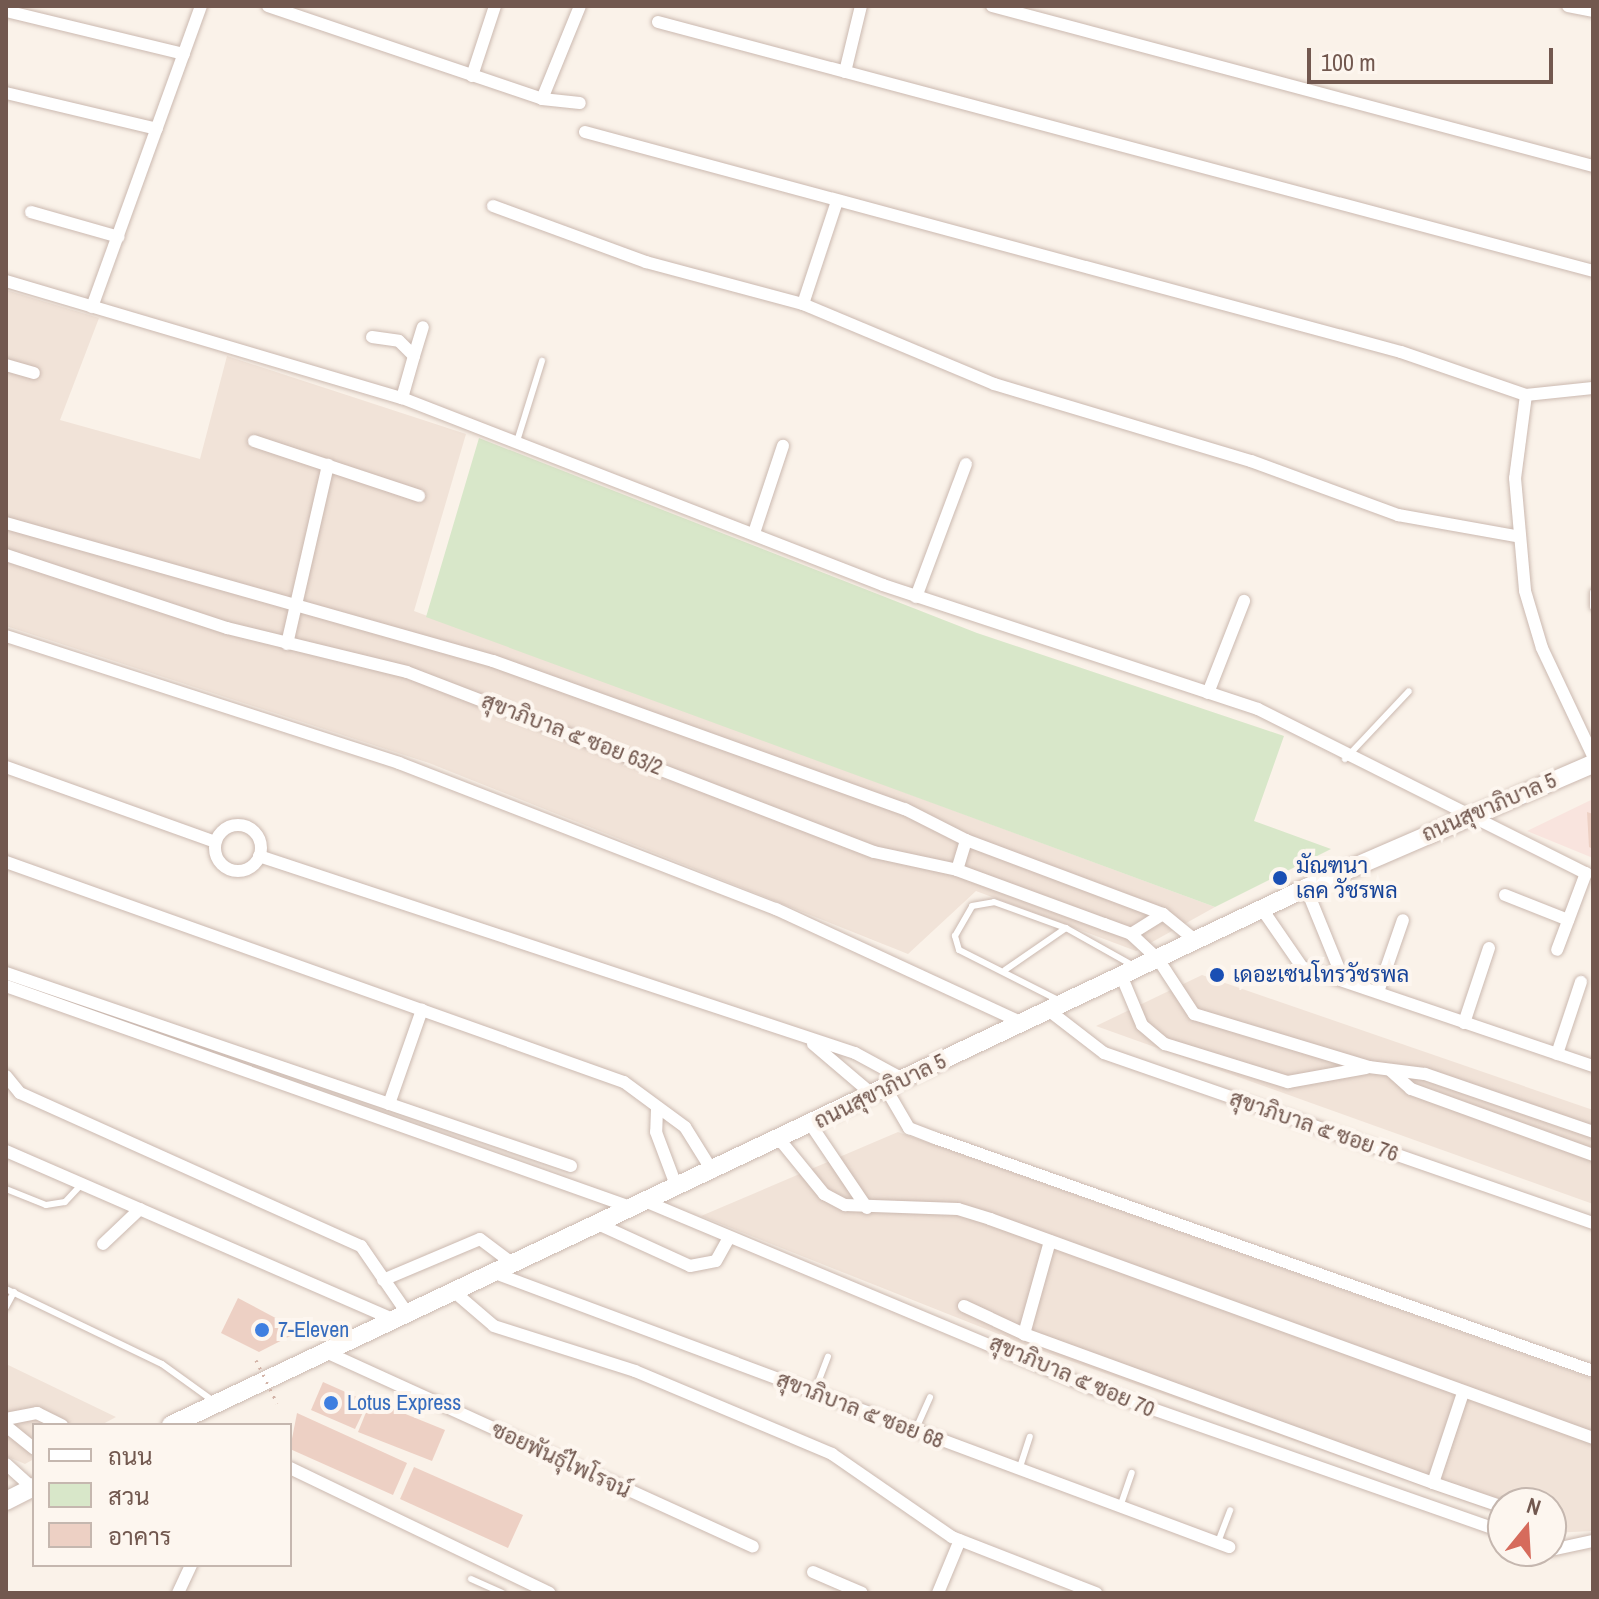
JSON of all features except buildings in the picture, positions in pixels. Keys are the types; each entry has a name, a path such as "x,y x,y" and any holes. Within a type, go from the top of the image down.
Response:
{"main road":[{"name":"ถนนสุขาภิบาล 5","path":"184,1423 215,1402 713,1172 1020,1022 1306,888 1468,815 1593,764"},
{"path":"6,1501 32,1489"}],"street":[{"path":"92,307 201,6"},
{"path":"268,6 542,99 580,103"},
{"path":"472,76 495,6"},
{"path":"542,99 580,6"},
{"path":"845,72 861,6"},
{"path":"992,6 1593,166"},
{"path":"1568,6 1593,11"},
{"path":"6,11 184,54"},
{"path":"658,22 1593,271"},
{"path":"6,93 157,129"},
{"path":"585,132 836,204 1401,352 1526,395 1593,388"},
{"path":"803,304 836,204"},
{"path":"493,206 646,262 803,304 994,384 1251,461 1398,515 1516,536"},
{"path":"31,212 119,237"},
{"path":"6,281 402,398 518,438 916,597 1279,719 1345,759 1589,874 1557,950"},
{"path":"402,398 423,327"},
{"path":"372,337 399,341 414,356"},
{"path":"6,365 34,373"},
{"path":"1526,395 1516,536 1542,648 1593,756"},
{"path":"254,441 419,496"},
{"path":"754,533 783,446"},
{"path":"916,597 966,464"},
{"path":"287,644 328,465"},
{"path":"6,523 493,661 905,809 966,840 1163,914 1195,940"},
{"name":"สุขาภิบาล ๕ ซอย 63/2","path":"6,555 287,644 407,672 874,852 957,870 1131,934"},
{"path":"1208,693 1244,601"},
{"path":"6,636 399,763 776,909 1020,1022"},
{"path":"6,767 215,842 227,868 249,868 259,856 260,843 248,827 228,827 215,842"},
{"path":"957,870 966,840"},
{"path":"259,856 811,1042 855,1053 903,1079"},
{"path":"6,862 624,1082 685,1127 713,1172"},
{"path":"1306,888 1342,976"},
{"path":"1505,895 1568,920"},
{"path":"1262,909 1302,967 1342,976 1464,1023 1593,1066"},
{"path":"1163,914 1131,934 1158,959 1194,1014 1369,1067 1425,1074 1593,1132"},
{"path":"1378,992 1403,920"},
{"path":"1464,1023 1489,948"},
{"path":"1129,971 1142,1025 1165,1044 1288,1082 1369,1067"},
{"path":"6,973 571,1166"},
{"path":"1557,1054 1581,982"},
{"name":"สุขาภิบาล ๕ ซอย 70","path":"6,986 640,1205 922,1312 1084,1385 1487,1526"},
{"name":"สุขาภิบาล ๕ ซอย 76","path":"1054,1006 1104,1053 1593,1223"},
{"path":"389,1104 422,1010"},
{"path":"811,1042 879,1091 909,1128 1593,1371"},
{"path":"1391,1071 1411,1089 1593,1155"},
{"path":"6,1076 20,1093 361,1246 383,1280 400,1316"},
{"path":"657,1109 656,1132 677,1188"},
{"path":"811,1125 867,1208"},
{"path":"780,1140 824,1194 867,1208 958,1209 1593,1438"},
{"path":"6,1151 400,1316"},
{"path":"103,1244 140,1209"},
{"path":"598,1224 690,1266 716,1261 729,1238"},
{"path":"383,1280 480,1239 512,1263"},
{"path":"1024,1334 1050,1241"},
{"name":"สุขาภิบาล ๕ ซอย 68","path":"492,1272 1223,1545"},
{"path":"452,1290 502,1329 635,1371 832,1454 960,1540 1096,1593"},
{"path":"964,1306 1024,1334 1487,1502"},
{"name":"ซอยพันธ์ุไพโรจน์","path":"326,1352 753,1547"},
{"path":"1433,1483 1463,1393"},
{"path":"6,1419 37,1413 58,1423"},
{"path":"6,1426 32,1447"},
{"path":"6,1464 32,1486"},
{"path":"292,1469 550,1593"},
{"path":"938,1593 960,1540"},
{"path":"1567,1547 1593,1541"},
{"path":"178,1593 190,1567"},
{"path":"813,1572 862,1593"}],"lane":[{"path":"518,438 542,361"},
{"path":"1593,592 1593,607"},
{"path":"1345,759 1409,691"},
{"path":"1054,1006 1005,970 955,942 977,902 1066,928 1129,971"},
{"path":"1005,970 1066,928"},
{"path":"6,1189 46,1205 65,1202 82,1184"},
{"path":"6,1307 10,1290 162,1364 215,1402"},
{"path":"814,1393 828,1357"},
{"path":"915,1431 930,1397"},
{"path":"1019,1470 1030,1437"},
{"path":"1120,1507 1132,1473"},
{"path":"1223,1545 1230,1510"},
{"path":"471,1579 502,1593"}],"path":[{"path":"256,1360 277,1403"}],"shaded area":[{"path":"6,290 99,318 60,420 200,459 227,356 466,434 414,611 1215,907 1136,951 976,891 908,954 429,763 6,626"},
{"path":"1593,799 1593,858 1527,831"},
{"path":"1202,975 1593,1110 1593,1204 1096,1026"},
{"path":"898,1132 1593,1379 1593,1531 1567,1532 1567,1487 1487,1487 1487,1509 1026,1345 701,1216"},
{"path":"6,1364 116,1417 105,1423 32,1423 32,1460 25,1464 6,1456"}],"green space":[{"path":"479,438 977,633 1284,736 1254,821 1331,849 1215,907 426,617"}],"place":[{"name":"มัณฑนา เลค วัชรพล","path":"1280,878"},
{"name":"เดอะเซนโทรวัชรพล","path":"1217,975"},
{"name":"7-Eleven","path":"262,1330"},
{"name":"Lotus Express","path":"331,1403"}]}
